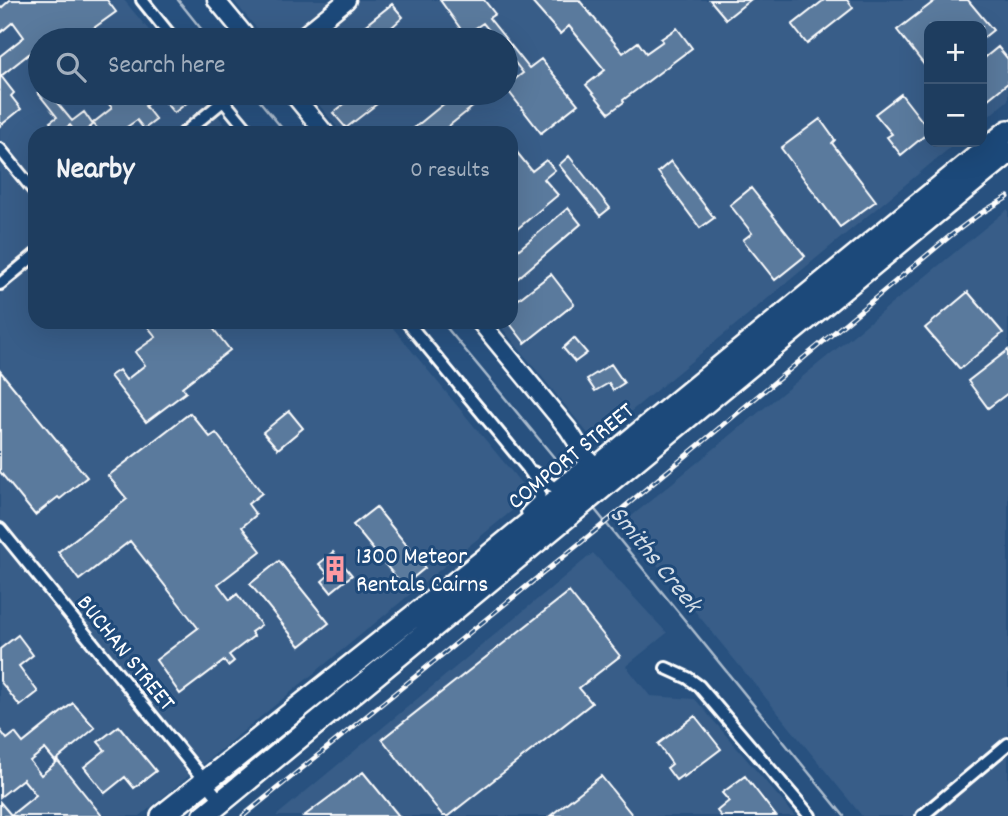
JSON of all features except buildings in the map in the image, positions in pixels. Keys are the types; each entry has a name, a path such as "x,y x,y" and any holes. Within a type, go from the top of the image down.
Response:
{"highway":[{"name":"COMPORT STREET","path":"162,816 484,560 1008,131"},
{"name":"COMPORT STREET","path":"204,816 577,484 691,414 1008,153"}],"street":[{"path":"142,0 164,28"},
{"path":"216,0 239,28"},
{"path":"313,28 347,0"},
{"path":"191,126 212,105"},
{"path":"227,105 244,126"},
{"path":"302,105 319,126"},
{"path":"0,149 28,183"},
{"path":"0,284 28,261"},
{"path":"413,329 526,466 539,486 539,500 497,537 484,560"},
{"path":"486,329 568,429 597,451 605,454 617,451"},
{"path":"526,466 552,486 577,484 568,429"},
{"name":"BUCHAN STREET","path":"0,529 221,801"},
{"path":"666,668 699,686 810,816"},
{"path":"922,816 1008,744"}],"shaded area":[{"path":"0,0 124,0 147,28 28,28 28,105 209,105 226,126 28,126 28,329 394,329 521,483 519,505 140,816 0,816"},
{"path":"233,0 1008,0 1008,100 987,118 987,21 924,21 924,147 951,147 601,436 590,436 503,329 518,329 518,126 336,126 319,105 518,105 518,28 256,28"},
{"path":"1008,209 1008,816 862,816 623,523"},
{"path":"593,553 667,633 626,666 650,696 695,699 795,816 276,816"}],"waterway":[{"name":"Smiths Creek","path":"178,0 200,28"},
{"name":"Smiths Creek","path":"263,105 280,126"},
{"name":"Smiths Creek","path":"448,329 567,473"},
{"name":"Smiths Creek","path":"592,506 844,816"}],"railway":[{"path":"243,816 616,514 950,236 1008,197"}],"place":[{"name":"1300 Meteor Rentals Cairns","path":"335,569"}]}
